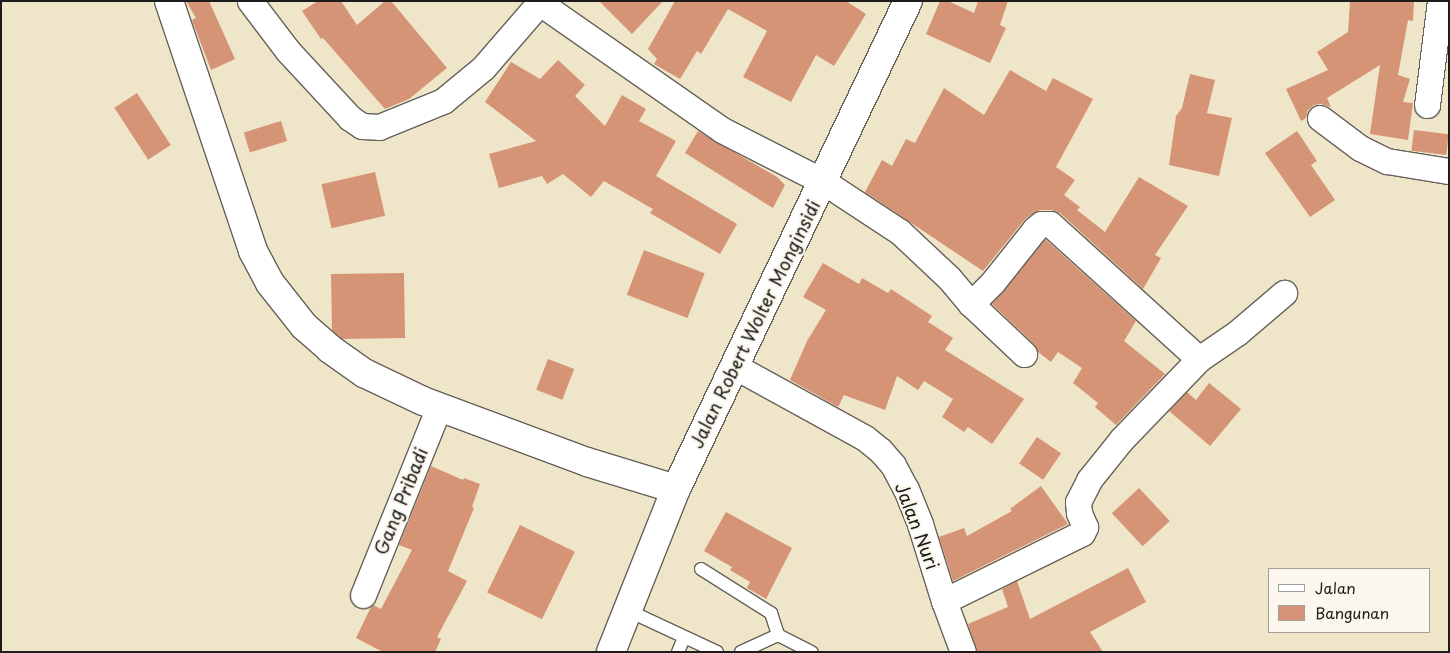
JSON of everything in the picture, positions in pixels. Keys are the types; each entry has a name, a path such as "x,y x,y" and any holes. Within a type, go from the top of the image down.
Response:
{"main road":[{"path":"169,1 250,242 270,283 283,302 304,326 330,349 364,373 439,406 587,462 676,488"},
{"name":"Jalan Robert Wolter Monginsidi","path":"611,652 629,611 676,488 824,182 908,1"}],"street":[{"path":"250,1 288,51 350,118 362,126 379,127 443,101 483,68 540,2 722,130 824,182 900,232 948,278 971,304 1024,354"},
{"path":"1427,105 1440,1"},
{"path":"1320,118 1360,148 1387,160 1449,171"},
{"path":"971,304 992,283 1035,228 1041,224 1050,224 1199,359"},
{"path":"944,601 1082,533 1085,527 1079,513 1078,502 1089,480 1121,440 1199,359 1237,333 1284,293"},
{"name":"Jalan Nuri","path":"734,366 865,438 880,450 893,465 906,489 920,524 944,601 963,652"},
{"name":"Gang Pribadi","path":"363,595 439,406"}],"lane":[{"path":"701,569 771,613 778,635 812,652"},
{"path":"629,611 717,652"},
{"path":"741,652 778,635"},
{"path":"678,652 684,638"}],"building":[{"path":"186,1 209,1 235,59 211,70 192,20 196,18"},
{"path":"318,1 341,1 357,25 385,1 391,1 447,68 409,99 385,109 323,38 321,39 302,11"},
{"path":"599,1 663,1 632,34"},
{"path":"675,1 846,1 866,14 834,66 816,55 791,102 743,77 767,31 728,9 701,54 697,51 680,79 654,64 657,59 648,49"},
{"path":"940,1 948,1 974,13 978,1 1008,1 1000,25 1006,28 990,63 926,34"},
{"path":"1350,1 1414,1 1413,21 1408,20 1398,75 1410,79 1403,102 1413,103 1408,140 1370,134 1380,65 1327,98 1331,107 1321,104 1314,105 1308,110 1306,118 1301,121 1286,89 1328,70 1317,52 1348,32"},
{"path":"558,60 585,85 575,96 605,126 622,95 646,109 639,121 676,141 656,176 737,224 720,254 650,213 653,209 604,181 591,197 563,174 547,184 542,176 499,188 489,154 536,141 485,102 511,62 540,79"},
{"path":"1010,70 1046,91 1053,78 1093,99 1056,167 1075,180 1064,195 1080,207 1077,210 1105,232 1139,177 1188,206 1155,255 1161,258 1143,289 1060,213 1051,210 1040,210 1026,218 983,271 865,192 882,160 892,166 906,139 915,143 944,88 984,115"},
{"path":"1190,74 1215,80 1207,113 1232,118 1219,176 1169,165 1176,116 1182,108"},
{"path":"137,93 171,145 148,160 114,108"},
{"path":"281,121 287,141 250,152 244,132"},
{"path":"1414,130 1449,134 1446,155 1411,151"},
{"path":"698,131 777,177 785,185 773,208 685,153"},
{"path":"1297,131 1317,161 1311,165 1335,200 1310,217 1265,153"},
{"path":"375,172 385,216 332,228 321,184"},
{"path":"1045,239 1136,321 1124,341 1165,374 1116,425 1095,407 1098,403 1073,383 1082,368 1058,352 1051,362 1038,352 1034,344 992,304"},
{"path":"644,250 705,273 687,318 627,295"},
{"path":"823,263 859,284 862,278 888,293 891,289 932,316 928,322 953,338 945,350 1024,399 992,444 968,427 964,432 942,417 953,399 924,381 918,390 897,376 885,410 844,395 838,407 790,380 807,341 826,310 803,297"},
{"path":"404,273 405,338 342,339 332,330 331,274"},
{"path":"548,359 574,369 562,400 536,390"},
{"path":"1209,383 1241,409 1210,446 1169,411 1187,392 1196,400"},
{"path":"1037,437 1061,453 1043,480 1019,464"},
{"path":"431,466 463,480 464,478 480,484 472,507 474,508 448,571 467,581 437,637 441,639 435,652 383,652 356,638 371,607 373,605 381,609 412,550 399,545"},
{"path":"1041,486 1068,524 953,581 939,537 964,528 967,536 1012,511 1010,509"},
{"path":"1139,488 1170,521 1143,546 1112,513"},
{"path":"726,512 792,548 766,599 747,588 750,582 730,570 732,567 704,551"},
{"path":"520,525 575,552 542,619 487,592"},
{"path":"1128,568 1146,602 1090,632 1103,652 977,652 968,624 1008,607 1002,589 1017,581 1030,619"}]}
